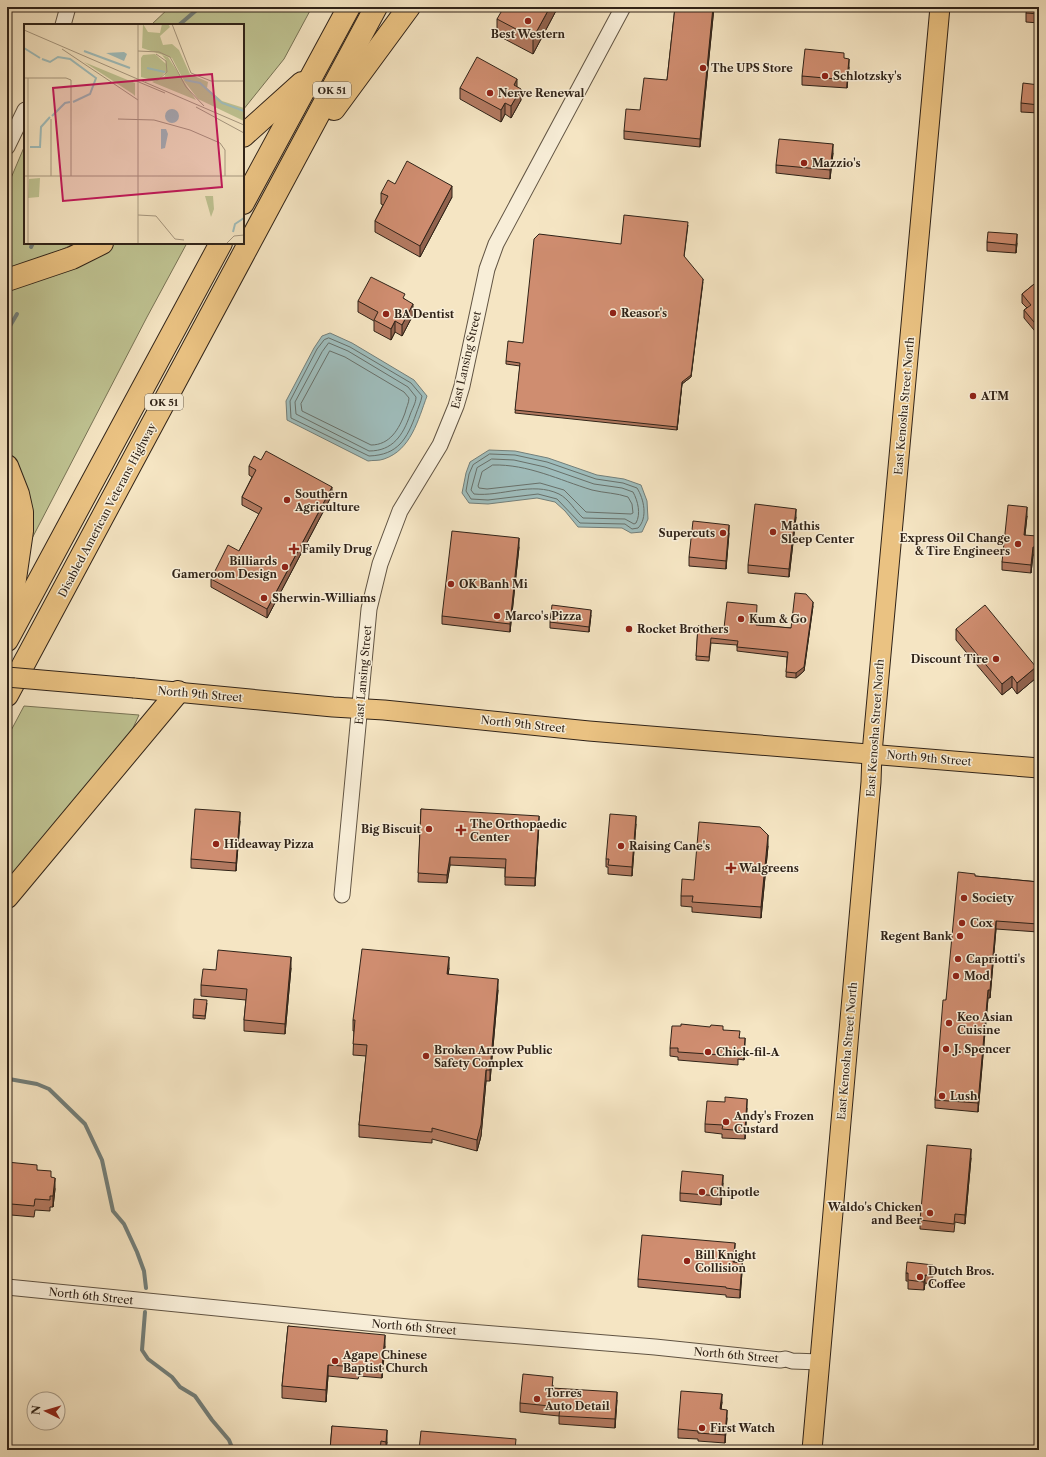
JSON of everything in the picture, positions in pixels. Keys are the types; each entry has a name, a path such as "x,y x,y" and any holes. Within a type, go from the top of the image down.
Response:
{"highway":[{"name":"OK 51","path":"244,201 349,7"},
{"name":"Disabled American Veterans Highway","path":"7,695 376,7"},
{"path":"287,172 409,7"},
{"path":"244,135 313,73"},
{"path":"7,280 72,258 100,244"},
{"name":"OK 51","path":"7,640 220,244"},
{"path":"7,466 18,494 22,512 22,531 7,632"},
{"path":"7,897 178,692"}],"main road":[{"name":"East Kenosha Street North","path":"812,1450 871,782 872,753 940,7"},
{"name":"North 9th Street","path":"7,677 392,710 589,731 872,753 1039,768"}],"street":[{"path":"63,24 68,7"},
{"name":"East Lansing Street","path":"342,895 369,609 380,564 400,511 440,445 456,406 462,386 489,263 496,244 623,7"},
{"path":"7,148 24,112"},
{"name":"North 6th Street","path":"7,1287 408,1327 655,1347 780,1360 786,1359 792,1361 820,1362"}],"green space":[{"path":"170,7 312,7 284,59 244,109 244,24 152,24"},
{"path":"24,147 24,244 74,244 41,259 7,269 7,182 11,178"},
{"path":"113,244 186,244 26,550 12,461 7,453 7,287 83,262"},
{"path":"24,706 139,715 126,738 7,880 7,738"}],"water":[{"path":"330,333 352,343 414,380 427,396 417,424 412,433 401,449 393,455 382,460 368,461 287,420 286,401 314,348 322,336"},
{"path":"489,450 515,451 548,458 597,475 624,479 641,485 647,501 648,519 642,532 631,533 622,528 578,527 565,511 555,502 537,498 488,504 469,503 462,493 470,462"}],"building":[{"path":"504,7 550,7 533,38 497,19"},
{"path":"675,7 713,7 700,139 624,131 626,109 640,110 644,78 667,80"},
{"path":"1027,7 1039,7 1039,14 1026,13"},
{"name":"Schlotzsky's","path":"805,49 844,53 844,58 849,59 847,80 802,76"},
{"name":"Nerve Renewal","path":"477,57 517,79 514,85 521,89 511,106 505,103 501,110 460,88"},
{"path":"1023,83 1039,85 1039,105 1021,103"},
{"name":"Mazzio's","path":"779,139 833,144 830,170 776,165"},
{"path":"407,161 452,186 420,246 375,221 388,196 381,193 388,180 395,184"},
{"name":"Reasor's","path":"624,215 688,222 684,256 703,279 691,375 682,382 677,427 515,410 520,363 506,361 508,341 523,343 534,239 539,234 621,244"},
{"path":"988,232 1017,234 1016,245 987,242"},
{"name":"BA Dentist","path":"371,277 405,294 403,298 413,304 402,325 395,321 391,329 374,320 378,312 358,301"},
{"path":"1039,280 1039,328 1024,310 1031,305 1022,294"},
{"path":"266,451 332,487 267,609 211,579 228,545 239,551 262,508 242,497 256,470 249,466 254,456 261,460"},
{"name":"Mathis Sleep Center","path":"755,504 796,509 789,569 748,565"},
{"name":"Express Oil Change & Tire Engineers","path":"1008,505 1027,507 1024,535 1037,536 1036,547 1033,547 1031,565 1002,562"},
{"path":"693,521 729,525 726,561 689,557"},
{"path":"452,531 519,538 510,624 442,616"},
{"path":"795,593 806,594 813,602 804,667 796,673 786,672 788,652 737,647 738,641 711,638 709,657 696,656 698,626 724,628 727,602 757,605 756,625 791,628"},
{"path":"552,605 591,610 589,627 550,622"},
{"name":"Discount Tire","path":"985,605 1036,667 1017,683 1012,676 1002,684 956,629"},
{"name":"Hideaway Pizza","path":"195,809 240,812 236,863 191,859"},
{"path":"421,809 539,816 535,878 505,877 506,859 450,857 447,875 418,873"},
{"name":"Raising Cane's","path":"610,814 636,816 632,867 608,865 609,859 606,859"},
{"name":"Walgreens","path":"699,822 760,827 768,835 761,907 692,902 693,896 681,896 682,879 694,880"},
{"path":"958,872 975,874 975,876 1039,882 1038,924 996,921 978,1103 935,1100 943,1000 946,1000"},
{"name":"Broken Arrow Public Safety Complex","path":"362,949 449,957 447,974 498,979 490,1070 486,1070 481,1125 477,1140 432,1128 432,1132 359,1125 367,1045 353,1044 355,1020 353,1020"},
{"path":"218,950 291,957 285,1024 244,1020 247,989 201,985 203,969 216,970"},
{"path":"194,999 207,1000 205,1016 193,1015"},
{"name":"Chick-fil-A","path":"681,1024 710,1027 711,1025 723,1026 723,1030 740,1031 739,1038 745,1038 744,1051 738,1051 738,1056 678,1052 678,1048 670,1048 672,1026 681,1026"},
{"name":"Andy's Frozen Custard","path":"725,1097 747,1099 745,1131 722,1129 723,1125 705,1124 707,1101 725,1102"},
{"path":"927,1145 971,1149 965,1215 955,1214 954,1224 920,1220"},
{"path":"7,1162 37,1165 37,1170 51,1171 51,1177 55,1178 53,1196 50,1196 50,1200 35,1199 34,1206 11,1204 11,1202 7,1202"},
{"path":"682,1171 723,1175 721,1196 680,1193"},
{"name":"Bill Knight Collision","path":"642,1235 735,1243 733,1262 742,1263 740,1290 726,1287 638,1279"},
{"path":"907,1262 933,1265 932,1276 925,1275 924,1282 908,1280 908,1273 906,1273"},
{"name":"Agape Chinese Baptist Church","path":"288,1326 385,1335 382,1367 328,1365 326,1390 282,1386"},
{"path":"523,1374 553,1377 552,1388 617,1392 615,1419 559,1416 560,1407 520,1403"},
{"name":"First Watch","path":"681,1391 722,1394 720,1409 727,1410 725,1435 698,1433 698,1431 678,1429"},
{"path":"332,1426 387,1430 386,1442 381,1441 380,1450 330,1450"},
{"path":"421,1431 516,1439 515,1450 419,1450"}],"waterway":[{"path":"180,24 200,7"},
{"path":"7,331 17,314"},
{"path":"7,1080 9,1079 37,1084 49,1089 85,1124 102,1160 113,1211 124,1224 137,1252 144,1271 146,1288"},
{"path":"145,1312 142,1350 148,1359 172,1377 180,1387 195,1396 212,1420 229,1440 233,1450"}],"place":[{"name":"Best Western","path":"528,21"},
{"name":"The UPS Store","path":"703,68"},
{"name":"Schlotzsky's","path":"825,76"},
{"name":"Nerve Renewal","path":"490,93"},
{"name":"Mazzio's","path":"804,163"},
{"name":"Reasor's","path":"613,313"},
{"name":"BA Dentist","path":"386,314"},
{"name":"ATM","path":"973,396"},
{"name":"Southern Agriculture","path":"287,500"},
{"name":"Mathis Sleep Center","path":"773,532"},
{"name":"Supercuts","path":"723,533"},
{"name":"Express Oil Change & Tire Engineers","path":"1018,544"},
{"name":"Family Drug","path":"294,549"},
{"name":"Billiards Gameroom Design","path":"285,567"},
{"name":"OK Banh Mi","path":"451,584"},
{"name":"Sherwin-Williams","path":"264,598"},
{"name":"Marco's Pizza","path":"497,616"},
{"name":"Kum & Go","path":"741,619"},
{"name":"Rocket Brothers","path":"629,629"},
{"name":"Discount Tire","path":"996,659"},
{"name":"Big Biscuit","path":"429,829"},
{"name":"The Orthopaedic Center","path":"461,830"},
{"name":"Hideaway Pizza","path":"216,844"},
{"name":"Raising Cane's","path":"621,846"},
{"name":"Walgreens","path":"731,868"},
{"name":"Society","path":"964,898"},
{"name":"Cox","path":"962,923"},
{"name":"Regent Bank","path":"960,936"},
{"name":"Capriotti's","path":"958,959"},
{"name":"Mod","path":"956,976"},
{"name":"Keo Asian Cuisine","path":"949,1023"},
{"name":"J. Spencer","path":"946,1049"},
{"name":"Chick-fil-A","path":"708,1052"},
{"name":"Broken Arrow Public Safety Complex","path":"426,1056"},
{"name":"Lush","path":"942,1096"},
{"name":"Andy's Frozen Custard","path":"726,1122"},
{"name":"Chipotle","path":"702,1192"},
{"name":"Waldo's Chicken and Beer","path":"930,1213"},
{"name":"Bill Knight Collision","path":"687,1261"},
{"name":"Dutch Bros. Coffee","path":"920,1277"},
{"name":"Agape Chinese Baptist Church","path":"335,1361"},
{"name":"Torres Auto Detail","path":"537,1399"},
{"name":"First Watch","path":"702,1428"}]}
